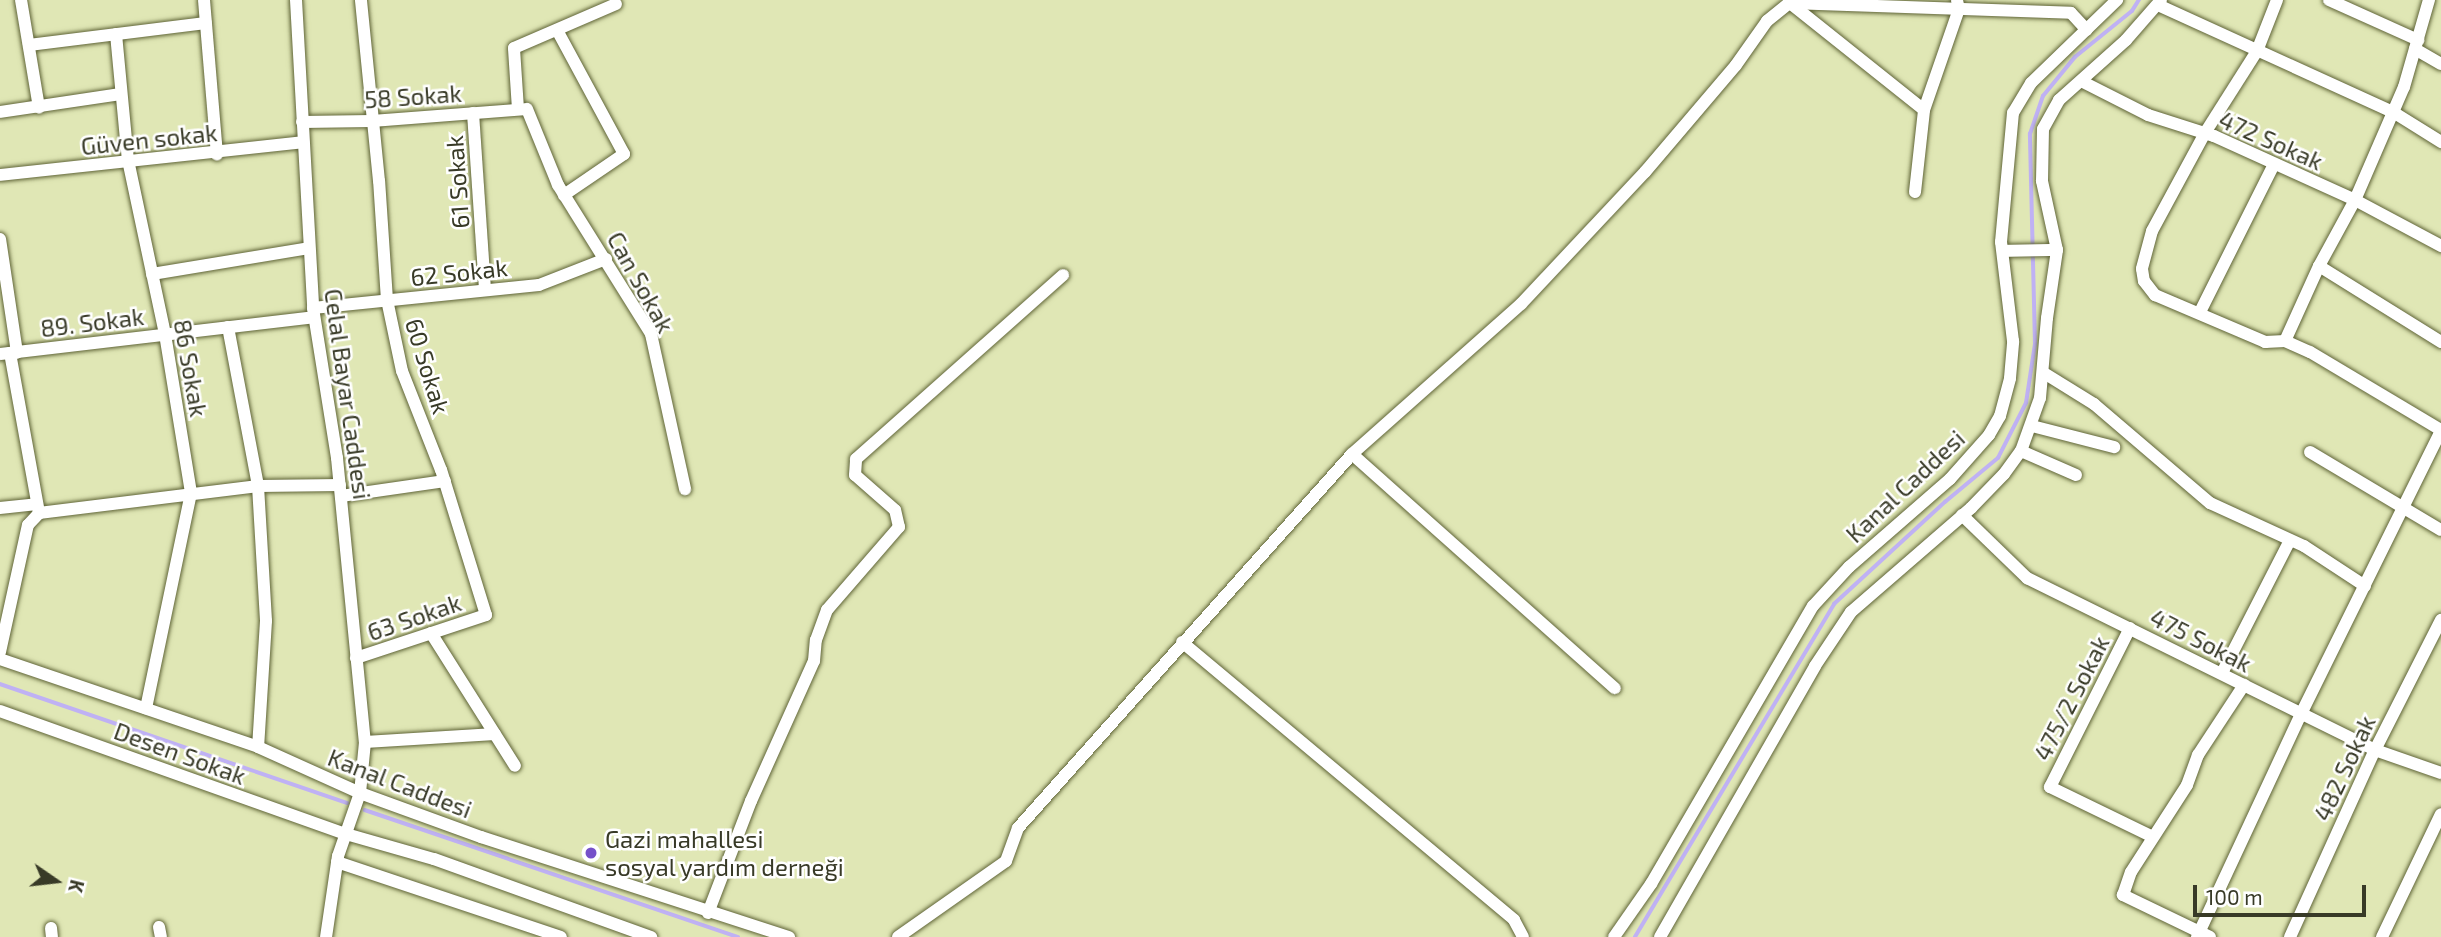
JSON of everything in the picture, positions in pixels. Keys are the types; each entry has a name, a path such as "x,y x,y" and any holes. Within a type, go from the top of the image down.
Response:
{"street":[{"path":"21,0 39,107"},
{"path":"204,0 217,154"},
{"name":"Celal Bayar Caddesi","path":"296,0 314,313 340,491 365,742 360,793 337,862 326,937"},
{"name":"60 Sokak","path":"361,0 387,300 402,371 445,481 486,615"},
{"path":"1970,0 1987,10"},
{"name":"Kanal Caddesi","path":"1614,937 1651,884 1812,606 1849,567 1950,479 1989,435 2006,397 2013,358 2009,251 2013,113 2031,83 2117,0"},
{"path":"2244,685 2198,755 2187,785 2131,872 2123,895 2202,935 2301,714 2441,430 2310,352 2285,341 2265,342 2155,295 2144,281 2142,269 2152,232 2205,133 2257,51 2277,0"},
{"path":"2329,0 2417,45 2441,64"},
{"path":"2285,341 2319,266 2355,200 2393,112 2417,45 2429,0"},
{"path":"898,937 1006,861 1018,828 1352,454 1521,304 1645,172 1736,65 1767,21 1791,1 1958,4 1987,10 2071,13 2087,30"},
{"path":"1791,1 1924,110"},
{"path":"1660,937 1838,630 1870,592 1962,514 2004,474 2021,451 2032,426 2044,373 2051,250 2042,181 2043,129 2059,100 2126,40 2159,2 2257,51 2393,112 2441,142"},
{"path":"564,195 624,154 557,30 616,4"},
{"path":"1915,191 1924,110 1958,4"},
{"path":"29,45 206,23"},
{"name":"Can Sokak","path":"557,30 514,48 522,109 564,195 651,334 685,489"},
{"name":"86 Sokak","path":"116,34 128,160 165,334 191,493 146,708"},
{"name":"472 Sokak","path":"2081,81 2148,115 2205,133 2355,200 2441,246"},
{"path":"0,113 120,94"},
{"name":"58 Sokak","path":"302,122 372,121 522,109"},
{"name":"61 Sokak","path":"473,113 485,290"},
{"name":"Güven sokak","path":"0,175 128,160 217,154 303,142"},
{"path":"2200,312 2274,164"},
{"path":"0,242 9,354 38,509 28,525 0,652"},
{"path":"152,274 309,248"},
{"path":"2009,251 2051,250"},
{"name":"62 Sokak","path":"314,313 387,300 539,285 606,259"},
{"path":"2319,266 2441,342"},
{"path":"708,913 751,801 814,661 816,640 827,610 899,527 895,510 855,475 856,459 1063,275"},
{"name":"89. Sokak","path":"9,354 228,327 314,313"},
{"path":"228,327 258,486 266,621 258,747"},
{"path":"2044,373 2094,404 2210,503 2290,540 2365,586"},
{"path":"2032,426 2114,447"},
{"path":"2021,451 2076,475"},
{"path":"2310,452 2403,510 2441,530"},
{"path":"1352,454 1615,688"},
{"path":"0,508 38,509 258,486 340,491 445,481"},
{"name":"475 Sokak","path":"1962,514 2027,578 2375,750 2441,773"},
{"path":"2222,673 2290,540"},
{"name":"63 Sokak","path":"356,658 486,615"},
{"name":"482 Sokak","path":"2290,937 2375,750 2441,620"},
{"name":"475/2 Sokak","path":"2130,628 2050,788 2153,837"},
{"path":"431,633 515,766"},
{"path":"1182,642 1514,920 1523,937"},
{"name":"Kanal Caddesi","path":"0,659 258,747 360,793 708,913 789,937"},
{"name":"Desen Sokak","path":"0,711 346,834 433,859 651,937"},
{"path":"365,742 495,734"},
{"path":"2382,937 2441,814"},
{"path":"337,862 561,937"}],"waterway":[{"path":"1635,937 1834,604 1945,502 1998,458 2026,403 2035,344 2030,134 2043,96 2075,57 2132,11 2139,0"},
{"path":"0,684 347,803"},
{"path":"365,810 738,937"}],"place":[{"name":"Gazi mahallesi sosyal yardım derneği","path":"591,853"}]}
